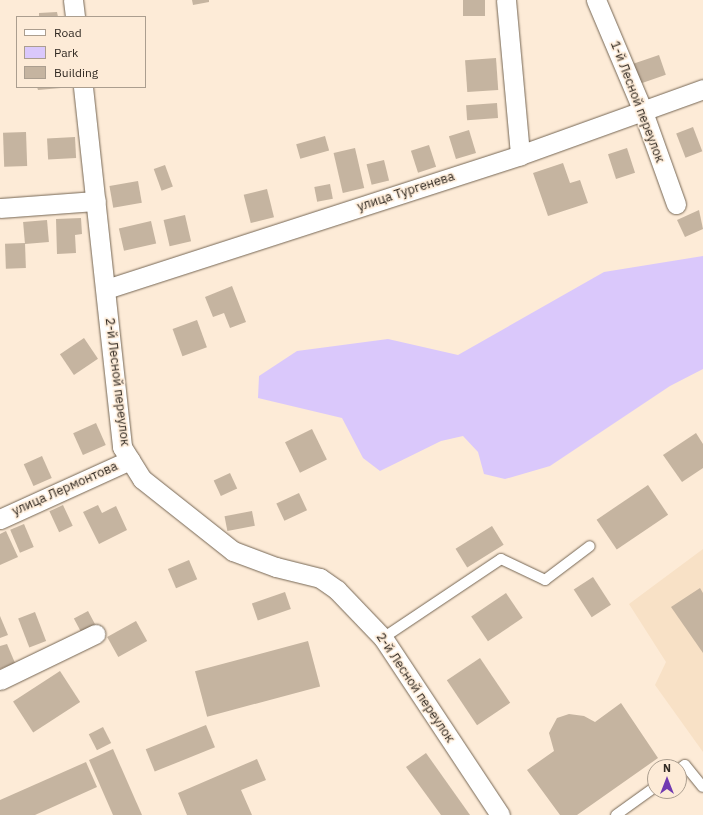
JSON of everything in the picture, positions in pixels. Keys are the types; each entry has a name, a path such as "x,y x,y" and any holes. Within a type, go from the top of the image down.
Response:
{"street":[{"path":"73,0 75,16"},
{"path":"506,0 520,155"},
{"name":"1-й Лесной переулок","path":"596,0 642,109 676,204"},
{"name":"2-й Лесной переулок","path":"83,88 122,447 148,484 233,551 276,567 320,578 337,590 383,638 500,815"},
{"name":"улица Тургенева","path":"106,289 520,155 642,109 703,89"},
{"path":"0,208 96,201"},
{"name":"улица Лермонтова","path":"0,519 130,460"},
{"path":"0,680 95,634"}],"lane":[{"path":"383,638 502,559 545,580 590,546"},
{"path":"687,767 703,787"},
{"path":"616,815 647,793"}],"shaded area":[{"path":"703,549 703,752 655,685 666,662 629,604"}],"green space":[{"path":"703,256 703,369 670,386 550,466 505,479 484,474 478,452 463,436 441,441 380,471 363,458 342,418 258,398 259,376 297,351 388,339 458,355 604,272"}],"building":[{"path":"192,0 209,0 209,2 193,5"},
{"path":"463,0 485,0 485,16 463,16"},
{"path":"57,12 58,16 39,16 39,13"},
{"path":"659,55 666,75 639,84 633,64"},
{"path":"496,58 498,90 467,92 465,60"},
{"path":"37,88 61,88 38,90"},
{"path":"497,103 498,118 467,120 466,105"},
{"path":"693,127 702,151 686,158 676,133"},
{"path":"469,130 476,153 456,159 449,136"},
{"path":"26,132 27,166 4,167 3,133"},
{"path":"325,136 329,150 300,159 296,144"},
{"path":"75,137 76,158 48,159 47,138"},
{"path":"429,145 436,167 418,173 411,151"},
{"path":"355,148 364,188 343,193 334,153"},
{"path":"627,148 635,173 616,179 608,154"},
{"path":"384,160 389,180 372,185 367,164"},
{"path":"563,163 570,183 580,180 588,203 548,216 533,173"},
{"path":"165,165 173,187 162,191 154,169"},
{"path":"138,181 142,203 113,208 109,186"},
{"path":"330,184 333,199 317,202 314,187"},
{"path":"267,189 274,217 251,223 244,195"},
{"path":"699,210 703,229 685,237 677,220"},
{"path":"185,215 191,241 170,246 164,220"},
{"path":"81,218 82,234 75,235 76,253 57,254 56,219"},
{"path":"47,220 49,242 25,244 23,222"},
{"path":"151,221 156,243 124,251 119,228"},
{"path":"25,243 26,268 6,269 5,244"},
{"path":"232,286 246,322 230,328 224,313 213,317 205,297"},
{"path":"197,320 207,347 182,356 173,329"},
{"path":"84,338 98,359 74,375 60,354"},
{"path":"96,423 106,445 83,455 73,433"},
{"path":"312,429 327,460 300,473 285,442"},
{"path":"696,433 703,444 703,468 682,482 663,455"},
{"path":"42,456 52,478 33,486 24,464"},
{"path":"230,473 237,488 221,496 214,481"},
{"path":"648,485 668,515 617,550 597,520"},
{"path":"299,493 307,510 284,521 276,504"},
{"path":"63,505 73,526 59,532 49,511"},
{"path":"98,505 102,513 116,506 127,530 99,544 83,512"},
{"path":"252,511 255,526 227,531 225,516"},
{"path":"24,524 34,547 20,553 10,530"},
{"path":"492,526 504,545 467,567 456,549"},
{"path":"6,531 18,557 0,565 0,534"},
{"path":"189,560 197,579 176,588 168,569"},
{"path":"593,577 611,605 592,617 574,590"},
{"path":"700,588 703,593 703,653 671,607"},
{"path":"285,592 291,609 258,620 252,603"},
{"path":"506,593 523,618 488,641 471,616"},
{"path":"88,611 97,628 83,635 74,619"},
{"path":"35,612 46,641 29,647 18,618"},
{"path":"0,616 8,635 0,638"},
{"path":"136,621 147,641 118,657 107,637"},
{"path":"308,641 320,686 207,717 195,671"},
{"path":"7,644 15,663 0,669 0,646"},
{"path":"480,658 510,703 477,725 447,680"},
{"path":"60,671 80,702 33,733 13,701"},
{"path":"621,703 658,758 647,759 647,766 577,815 560,815 527,770 554,751 549,733 557,718 569,714 584,716 595,722"},
{"path":"206,725 215,747 155,772 146,749"},
{"path":"103,727 111,743 97,750 89,734"},
{"path":"113,749 142,815 113,815 89,760"},
{"path":"426,753 470,815 441,815 406,767"},
{"path":"257,759 266,780 241,790 252,815 187,815 178,793"},
{"path":"86,762 97,787 35,815 0,815 0,800"}]}
